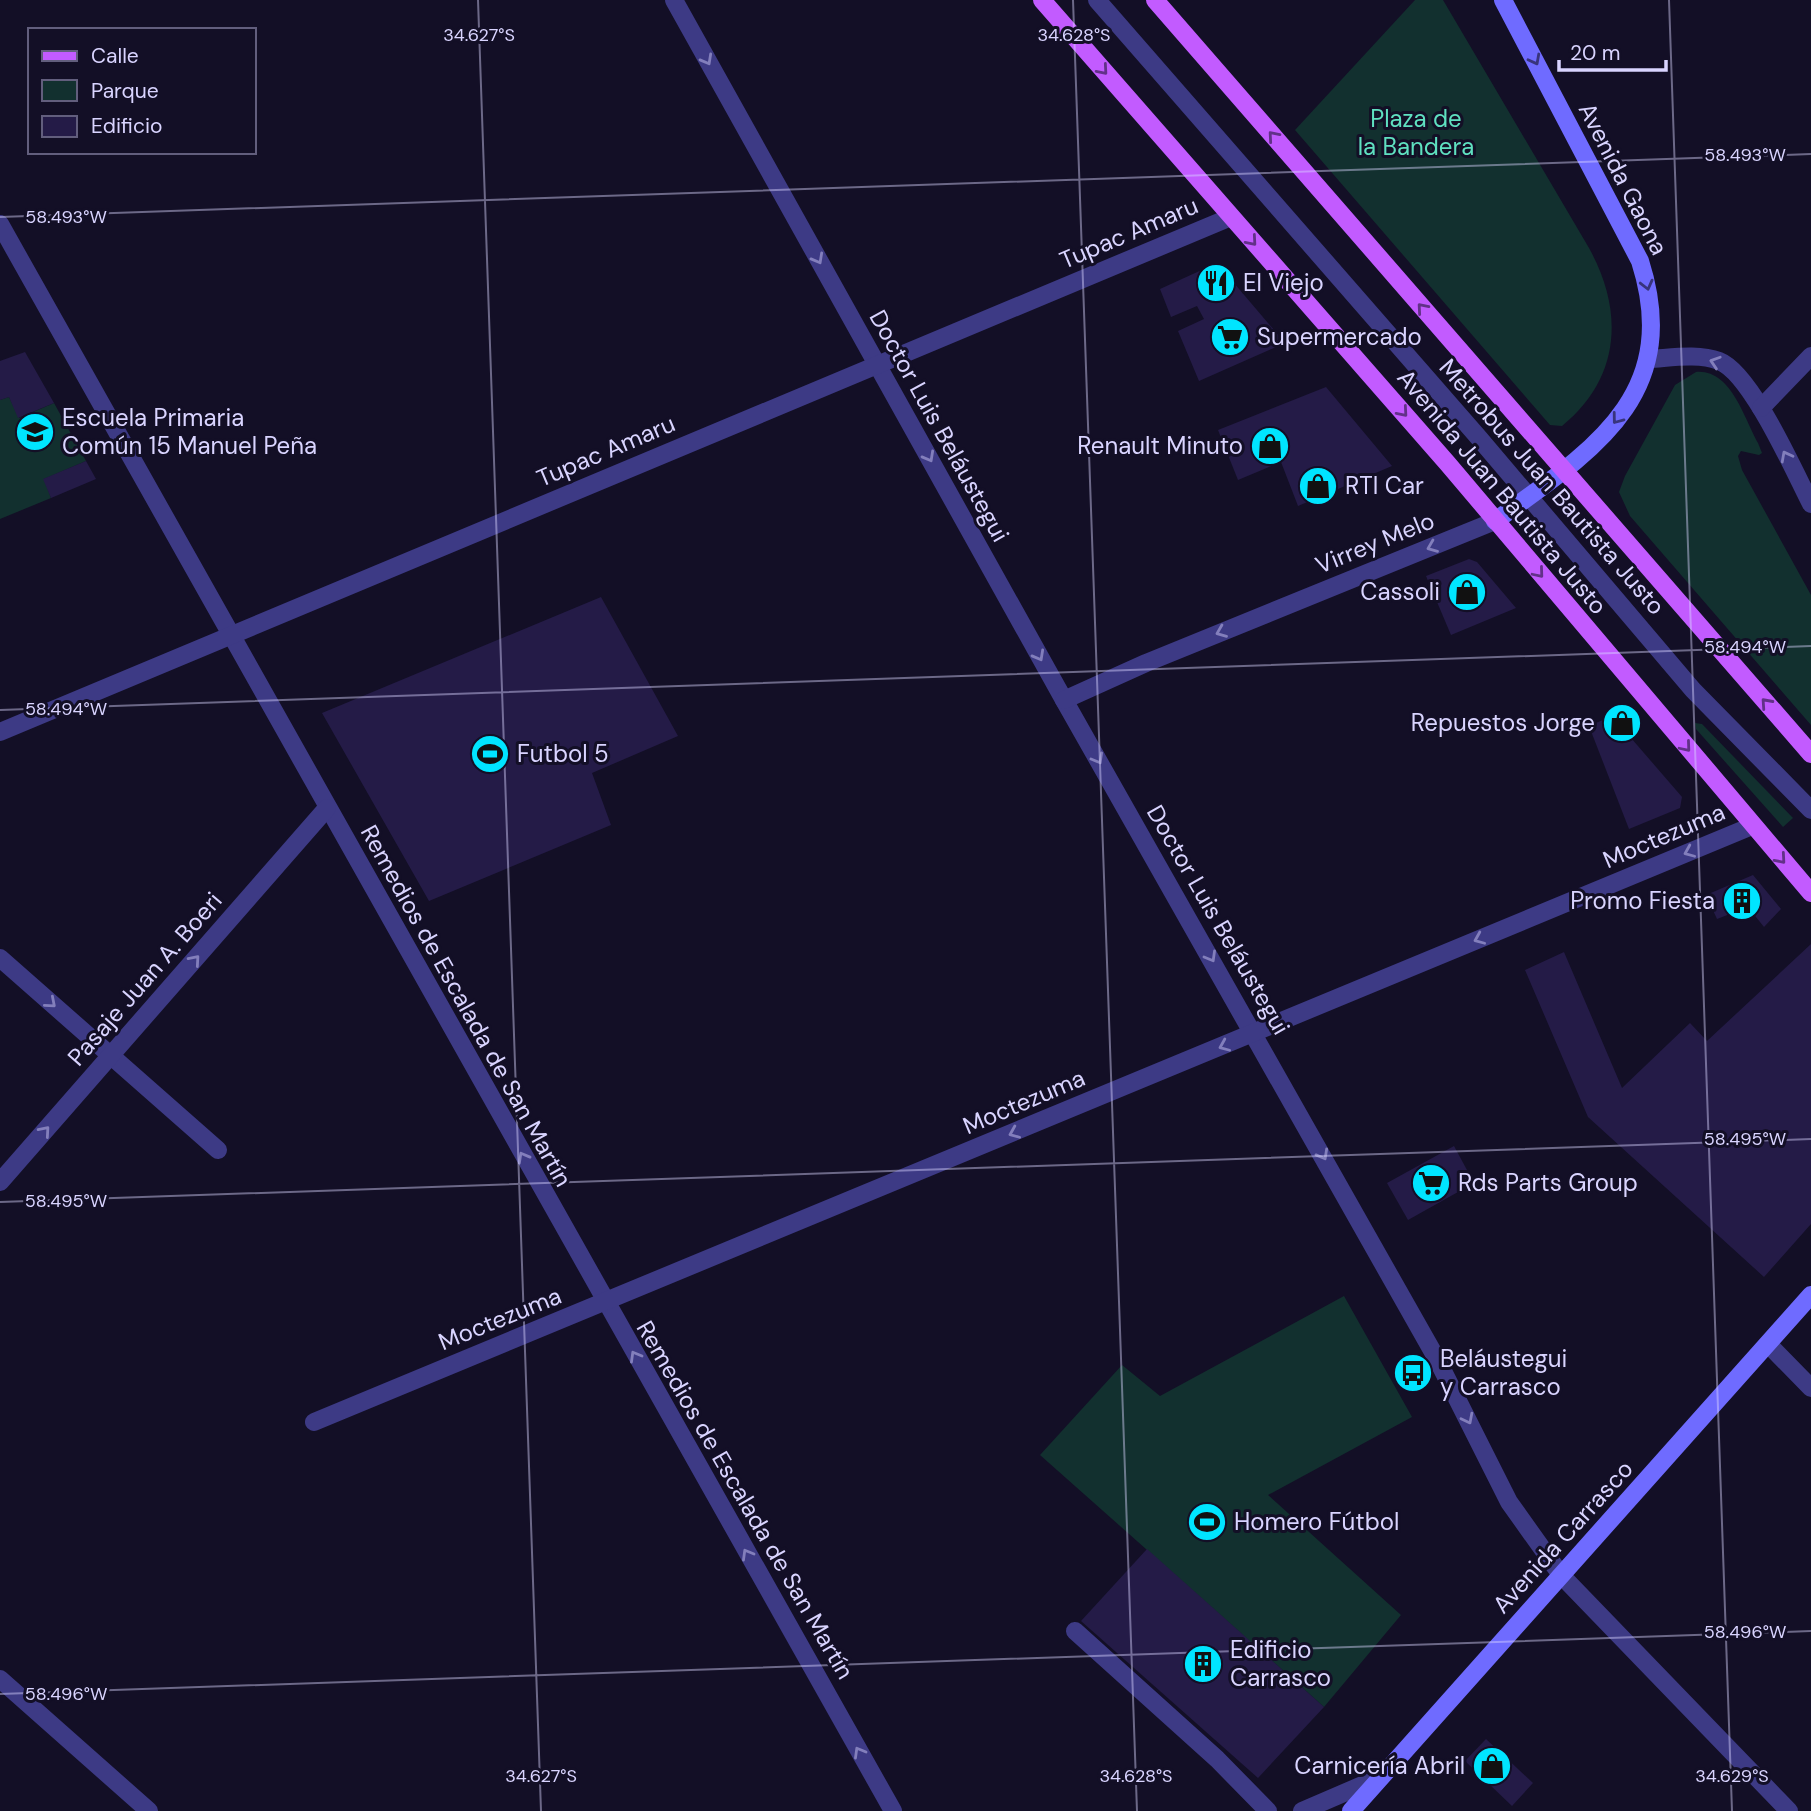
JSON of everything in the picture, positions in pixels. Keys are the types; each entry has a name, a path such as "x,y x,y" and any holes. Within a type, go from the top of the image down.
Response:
{"main road":[{"name":"Avenida Juan Bautista Justo","path":"1042,0 1495,521 1811,893"},
{"path":"1155,0 1811,754"}],"street":[{"name":"Doctor Luis Beláustegui","path":"674,0 1064,700 1255,1033 1438,1361 1509,1502 1561,1575 1789,1811"},
{"name":"Metrobus Juan Bautista Justo","path":"1097,0 1693,690 1811,810"},
{"name":"Avenida Gaona","path":"1503,0 1640,261 1650,299 1649,359"},
{"name":"Tupac Amaru","path":"0,732 1231,217"},
{"name":"Remedios de Escalada de San Martín","path":"0,224 892,1811"},
{"path":"1761,408 1811,356"},
{"path":"1649,359 1684,357 1719,360 1739,375 1761,408 1811,504"},
{"name":"Virrey Melo","path":"1064,700 1146,663 1495,521 1594,446 1620,417 1634,395 1649,359"},
{"name":"Pasaje Juan A. Boeri","path":"0,1182 327,808"},
{"name":"Moctezuma","path":"314,1422 1752,826"},
{"path":"0,958 218,1150"},
{"name":"Avenida Carrasco","path":"1351,1811 1811,1295"},
{"path":"1768,1344 1811,1388"},
{"path":"1075,1631 1217,1759 1268,1811"},
{"path":"0,1679 149,1811"},
{"path":"1302,1811 1381,1777"}],"green space":[{"name":"Plaza de la Bandera","path":"1415,0 1443,0 1589,248 1600,272 1608,296 1611,319 1611,343 1606,365 1596,387 1582,407 1562,426 1550,425 1295,130"},
{"path":"1696,372 1708,373 1718,378 1735,397 1762,453 1759,455 1741,451 1738,456 1742,470 1811,595 1811,725 1630,516 1619,492 1625,476 1675,385"},
{"name":"Escuela Primaria Común 15 Manuel Peña","path":"9,397 19,418 54,403 86,461 44,479 51,498 0,519 0,400"},
{"path":"1695,723 1702,724 1793,818 1783,827 1696,729"},
{"name":"Homero Fútbol","path":"1344,1296 1412,1417 1268,1495 1401,1615 1324,1707 1040,1455 1122,1365 1160,1396"}],"building":[{"name":"Supermercado","path":"1217,263 1285,343 1199,381 1178,331 1204,319 1197,306 1171,317 1160,289"},
{"path":"25,352 54,403 18,418 9,397 0,400 0,361"},
{"path":"1326,387 1392,466 1298,506 1281,462 1238,480 1218,430"},
{"path":"86,461 96,479 51,498 43,479"},
{"name":"Cassoli","path":"1469,559 1477,562 1516,608 1451,635 1426,576"},
{"name":"Futbol 5","path":"601,597 678,736 592,773 611,825 429,901 322,713"},
{"path":"1612,716 1682,797 1680,808 1629,829 1589,726"},
{"name":"Promo Fiesta","path":"1753,875 1781,909 1764,927 1748,907 1717,919 1706,895"},
{"path":"1811,944 1811,1224 1764,1277 1588,1117 1525,970 1564,952 1622,1088 1690,1023 1707,1041"},
{"name":"Rds Parts Group","path":"1454,1146 1474,1183 1408,1220 1387,1183"},
{"name":"Edificio Carrasco","path":"1147,1549 1324,1707 1258,1778 1081,1621"},
{"path":"1486,1739 1533,1783 1512,1806 1465,1761"}],"place":[{"name":"El Viejo","path":"1216,283"},
{"name":"Supermercado","path":"1230,337"},
{"name":"Escuela Primaria Común 15 Manuel Peña","path":"35,432"},
{"name":"Renault Minuto","path":"1270,446"},
{"name":"RTI Car","path":"1318,486"},
{"name":"Cassoli","path":"1467,592"},
{"name":"Repuestos Jorge","path":"1622,723"},
{"name":"Futbol 5","path":"490,754"},
{"name":"Promo Fiesta","path":"1742,901"},
{"name":"Rds Parts Group","path":"1431,1183"},
{"name":"Beláustegui y Carrasco","path":"1413,1373"},
{"name":"Homero Fútbol","path":"1207,1522"},
{"name":"Edificio Carrasco","path":"1203,1664"},
{"name":"Carnicería Abril","path":"1492,1766"}]}
